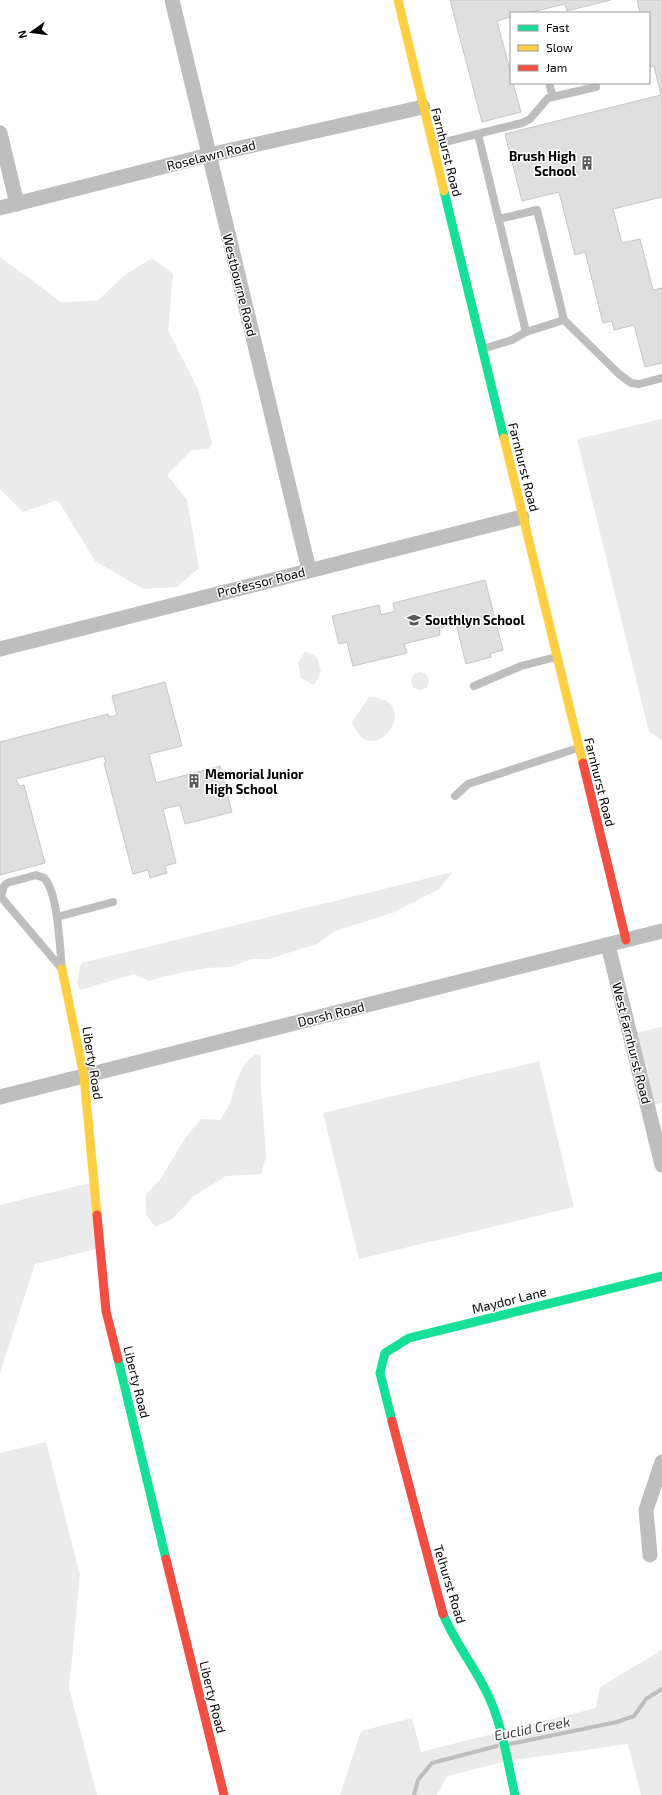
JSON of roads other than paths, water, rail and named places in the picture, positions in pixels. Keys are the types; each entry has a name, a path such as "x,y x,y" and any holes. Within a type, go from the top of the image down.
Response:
{"street":[{"name":"Westbourne Road","path":"172,0 309,570"},
{"name":"Farnhurst Road","path":"398,0 578,748 626,940"},
{"name":"Roselawn Road","path":"0,208 209,155 423,107"},
{"path":"0,133 18,204"},
{"name":"Professor Road","path":"0,648 522,517"},
{"name":"Dorsh Road","path":"0,1097 662,931"},
{"name":"West Farnhurst Road","path":"608,945 662,1165"},
{"name":"Liberty Road","path":"62,969 84,1076 106,1311 224,1795"},
{"name":"Maydor Lane","path":"380,1373 385,1353 409,1338 662,1276"},
{"name":"Telhurst Road","path":"380,1373 440,1607 450,1632 485,1688 497,1721 515,1795"},
{"path":"650,1555 646,1510 662,1462"}],"lane":[{"path":"549,84 553,97"},
{"path":"432,145 522,123 530,119 548,98 596,87 595,84"},
{"path":"478,134 526,332"},
{"path":"499,219 537,210 564,320 619,374 631,383 640,384 662,378"},
{"path":"482,349 512,340 526,332 564,320"},
{"path":"474,686 521,666 556,657"},
{"path":"456,796 468,784 578,748"},
{"path":"36,875 44,878 49,887 57,917 62,969 4,901 1,894 7,883 36,875"},
{"path":"57,917 113,902"}],"waterway":[{"name":"Euclid Creek","path":"510,1744 617,1722 634,1716 646,1699 662,1689"},
{"name":"Euclid Creek","path":"414,1795 418,1780 432,1763 497,1746"}],"place":[{"name":"Brush High School","path":"587,163"},
{"name":"Southlyn School","path":"414,620"},
{"name":"Memorial Junior High School","path":"194,781"}]}
